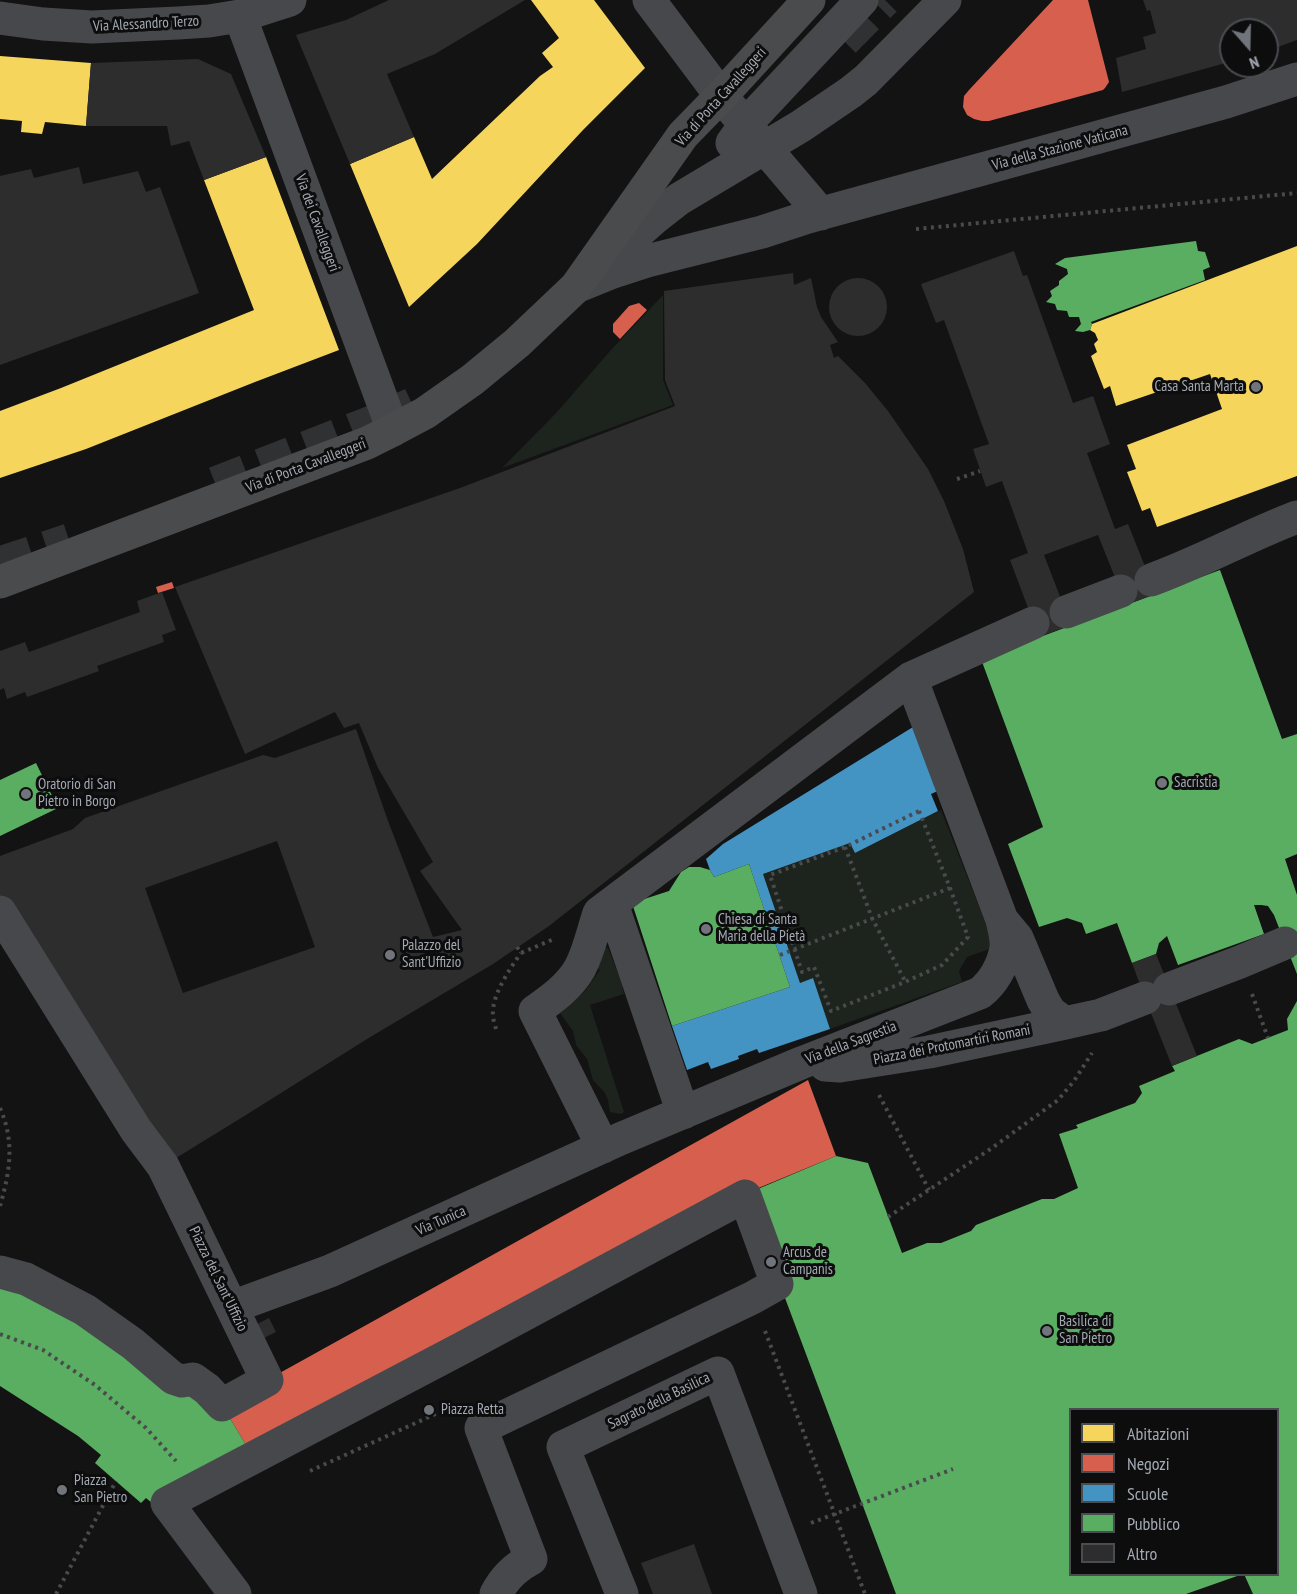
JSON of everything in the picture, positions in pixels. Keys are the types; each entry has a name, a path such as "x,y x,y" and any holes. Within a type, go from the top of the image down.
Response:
{"main road":[{"name":"Via di Porta Cavalleggeri","path":"0,582 367,443 424,413 472,380 517,343 576,286 683,135 809,0"}],"street":[{"name":"Via Alessandro Terzo","path":"0,18 92,27 208,21 240,15 290,0"},
{"path":"649,0 721,96 821,214"},
{"name":"Via di Porta Cavalleggeri","path":"576,286 678,199 704,184 754,137 862,0"},
{"name":"Via di Porta Cavalleggeri","path":"754,137 835,104 866,80 945,0"},
{"name":"Via dei Cavalleggeri","path":"240,15 393,430"},
{"name":"Via della Stazione Vaticana","path":"576,286 647,261 762,232 1214,105 1297,79"},
{"path":"1066,612 1174,572 1297,517"},
{"path":"603,1148 535,1011 551,1000 579,969 599,913 911,678 1033,623"},
{"path":"911,678 1002,920 1017,938 1050,1012 1065,1023"},
{"path":"612,904 683,1113"},
{"name":"Piazza del Sant'Uffizio","path":"0,912 136,1130 163,1166 267,1380 222,1405 193,1378 182,1381 173,1378 133,1344 85,1310 26,1279 0,1272"},
{"name":"Via della Sagrestia","path":"647,1128 801,1063 980,993 990,985 1006,948 1002,920"},
{"name":"Piazza dei Protomartiri Romani","path":"801,1063 840,1066 929,1052 1101,1015 1286,943"},
{"name":"Via Tunica","path":"232,1307 330,1271 647,1128"},
{"path":"235,1594 167,1503 745,1196 777,1284 481,1428 531,1559 512,1572 496,1594"},
{"name":"Sagrato della Basilica","path":"622,1594 563,1447 717,1373 801,1594"}],"path":[{"path":"916,229 1297,193"},
{"path":"957,479 981,471"},
{"path":"919,811 951,888 968,938 942,965 831,1011 814,967 802,972 770,875 845,847 919,811"},
{"path":"845,847 872,918 905,982"},
{"path":"780,955 951,888"},
{"path":"496,1029 492,1014 494,1006 504,977 521,953"},
{"path":"1240,962 1268,1038"},
{"path":"888,1217 992,1148 1058,1100 1093,1052 1098,1041 1101,1015"},
{"path":"862,1062 928,1190"},
{"path":"0,1108 8,1130 10,1159 0,1206"},
{"path":"0,1334 43,1350 95,1385 146,1428 198,1486"},
{"path":"777,1362 865,1594"},
{"path":"835,1514 953,1469"},
{"path":"56,1594 116,1481"}],"shaded area":[{"path":"663,295 663,380 673,405 502,468 558,411"},
{"path":"941,810 995,947 967,957 959,971 962,982 830,1029 813,978 800,983 763,874 850,843 855,853"},
{"path":"597,946 608,948 624,994 590,1005 624,1112 621,1114 610,1112 605,1093 593,1080 587,1059 576,1045 573,1031 560,1013 585,991 600,970 595,967"}],"building: Abitazioni":[{"path":"531,0 594,0 645,68 583,130 477,244 409,307 350,164 414,137 432,179 540,76 553,67 542,53 559,38"},
{"path":"0,56 91,63 86,126 45,122 42,134 21,132 22,121 0,119"},
{"path":"266,157 339,350 86,449 0,478 0,411 254,310 204,180"},
{"name":"Casa Santa Marta","path":"1297,246 1297,476 1157,527 1150,508 1142,511 1127,472 1136,469 1127,445 1222,409 1210,374 1116,406 1110,386 1104,389 1091,356 1097,352 1094,344 1098,340 1095,333 1090,330 1092,324"}],"building: Negozi":[{"path":"1053,0 1088,0 1109,82 1105,88 989,121 974,119 967,115 963,107 964,96"},
{"path":"639,303 647,310 620,339 613,332 613,324 629,306"},
{"path":"172,582 174,588 158,593 156,587"},
{"path":"808,1080 836,1156 756,1189 252,1455 222,1405"}],"building: Scuole":[{"path":"913,727 940,790 931,794 938,811 855,853 850,843 763,874 800,983 813,978 830,1029 759,1053 757,1049 738,1056 739,1059 711,1069 708,1062 687,1070 672,1026 790,987 749,864 714,877 706,859 723,844"}],"building: Pubblico":[{"path":"1196,241 1198,251 1205,252 1210,267 1203,270 1205,280 1091,322 1090,330 1075,331 1081,324 1079,317 1069,317 1067,311 1057,310 1055,304 1046,302 1052,296 1050,291 1059,285 1059,281 1068,274 1067,269 1055,264 1065,258"},
{"name":"Sacristia","path":"1220,570 1282,739 1297,734 1297,854 1285,859 1297,895 1297,974 1274,915 1268,906 1254,905 1264,934 1178,965 1167,936 1159,943 1156,954 1132,963 1117,923 1086,934 1082,923 1067,918 1039,927 1008,844 1043,827 981,659"},
{"name":"Oratorio di San Pietro in Borgo","path":"36,763 58,808 0,836 0,780"},
{"name":"Chiesa di Santa Maria della Pietà","path":"749,864 790,987 672,1026 632,903 669,891 681,872 689,867 710,870 714,877"},
{"name":"Basilica di San Pietro","path":"1297,1001 1297,1594 1253,1594 1245,1576 1279,1576 1279,1408 1069,1408 1069,1576 1237,1576 1186,1594 896,1594 746,1194 836,1156 868,1163 902,1253 927,1243 941,1243 971,1231 976,1225 1042,1199 1054,1199 1078,1188 1059,1134 1078,1128 1076,1125 1135,1103 1142,1093 1139,1086 1175,1071 1172,1066 1239,1039 1252,1044 1288,1030 1287,1019"},
{"path":"0,1272 222,1405 252,1455 158,1508 146,1498 141,1503 95,1463 101,1455 78,1436 0,1386"}],"building: Altro":[{"path":"389,0 525,0 435,54 387,74 414,137 350,164 296,35 346,20"},
{"path":"1143,0 1297,0 1297,40 1279,47 1279,18 1219,18 1219,65 1122,92 1116,58 1146,49 1143,37 1156,33 1150,10 1147,11"},
{"path":"198,59 231,74 266,157 204,180 189,141 171,146 167,126 86,126 91,63"},
{"path":"79,167 83,184 138,171 146,192 160,187 199,293 0,365 0,176 31,169 34,178"},
{"path":"1014,251 1023,276 1027,275 1073,403 1093,396 1110,444 1087,453 1115,529 1128,524 1156,594 1126,605 1098,535 1044,555 1071,625 1039,637 1010,560 1028,553 1002,481 986,487 973,449 989,444 944,320 936,323 921,284"},
{"path":"793,273 794,285 811,278 821,317 838,342 830,345 834,358 838,356 865,383 888,411 928,469 944,501 963,549 974,592 549,926 493,964 367,1039 163,1166 0,912 0,856 73,829 85,818 263,755 275,758 356,729 388,821 433,937 462,930 420,871 433,862 378,768 359,723 344,728 335,712 245,754 175,587 460,488 675,406 665,380 664,291","holes":["277,841 315,947 183,993 145,888"]},
{"path":"852,278 864,278 879,286 887,301 887,313 879,328 864,336 852,336 837,328 829,313 829,301 837,286"},
{"path":"162,592 176,630 162,635 164,642 97,666 99,671 27,697 25,692 7,699 4,688 0,690 0,651 25,642 29,652 140,612 137,601"},
{"path":"1156,954 1197,1056 1172,1066 1132,963"},
{"path":"269,1318 276,1332 260,1340 253,1326"},
{"path":"694,1544 712,1594 653,1594 641,1563"}],"tunnel":[{"path":"844,41 885,0"},
{"path":"215,483 412,404"},
{"path":"0,563 69,540"}],"place":[{"name":"Casa Santa Marta","path":"1256,387"},
{"name":"Sacristia","path":"1162,783"},
{"name":"Oratorio di San Pietro in Borgo","path":"26,794"},
{"name":"Chiesa di Santa Maria della Pietà","path":"706,929"},
{"name":"Palazzo del Sant'Uffizio","path":"390,955"},
{"name":"Arcus de Campanis","path":"771,1262"},
{"name":"Basilica di San Pietro","path":"1047,1331"},
{"name":"Piazza Retta","path":"429,1410"},
{"name":"Piazza San Pietro","path":"62,1490"}]}
